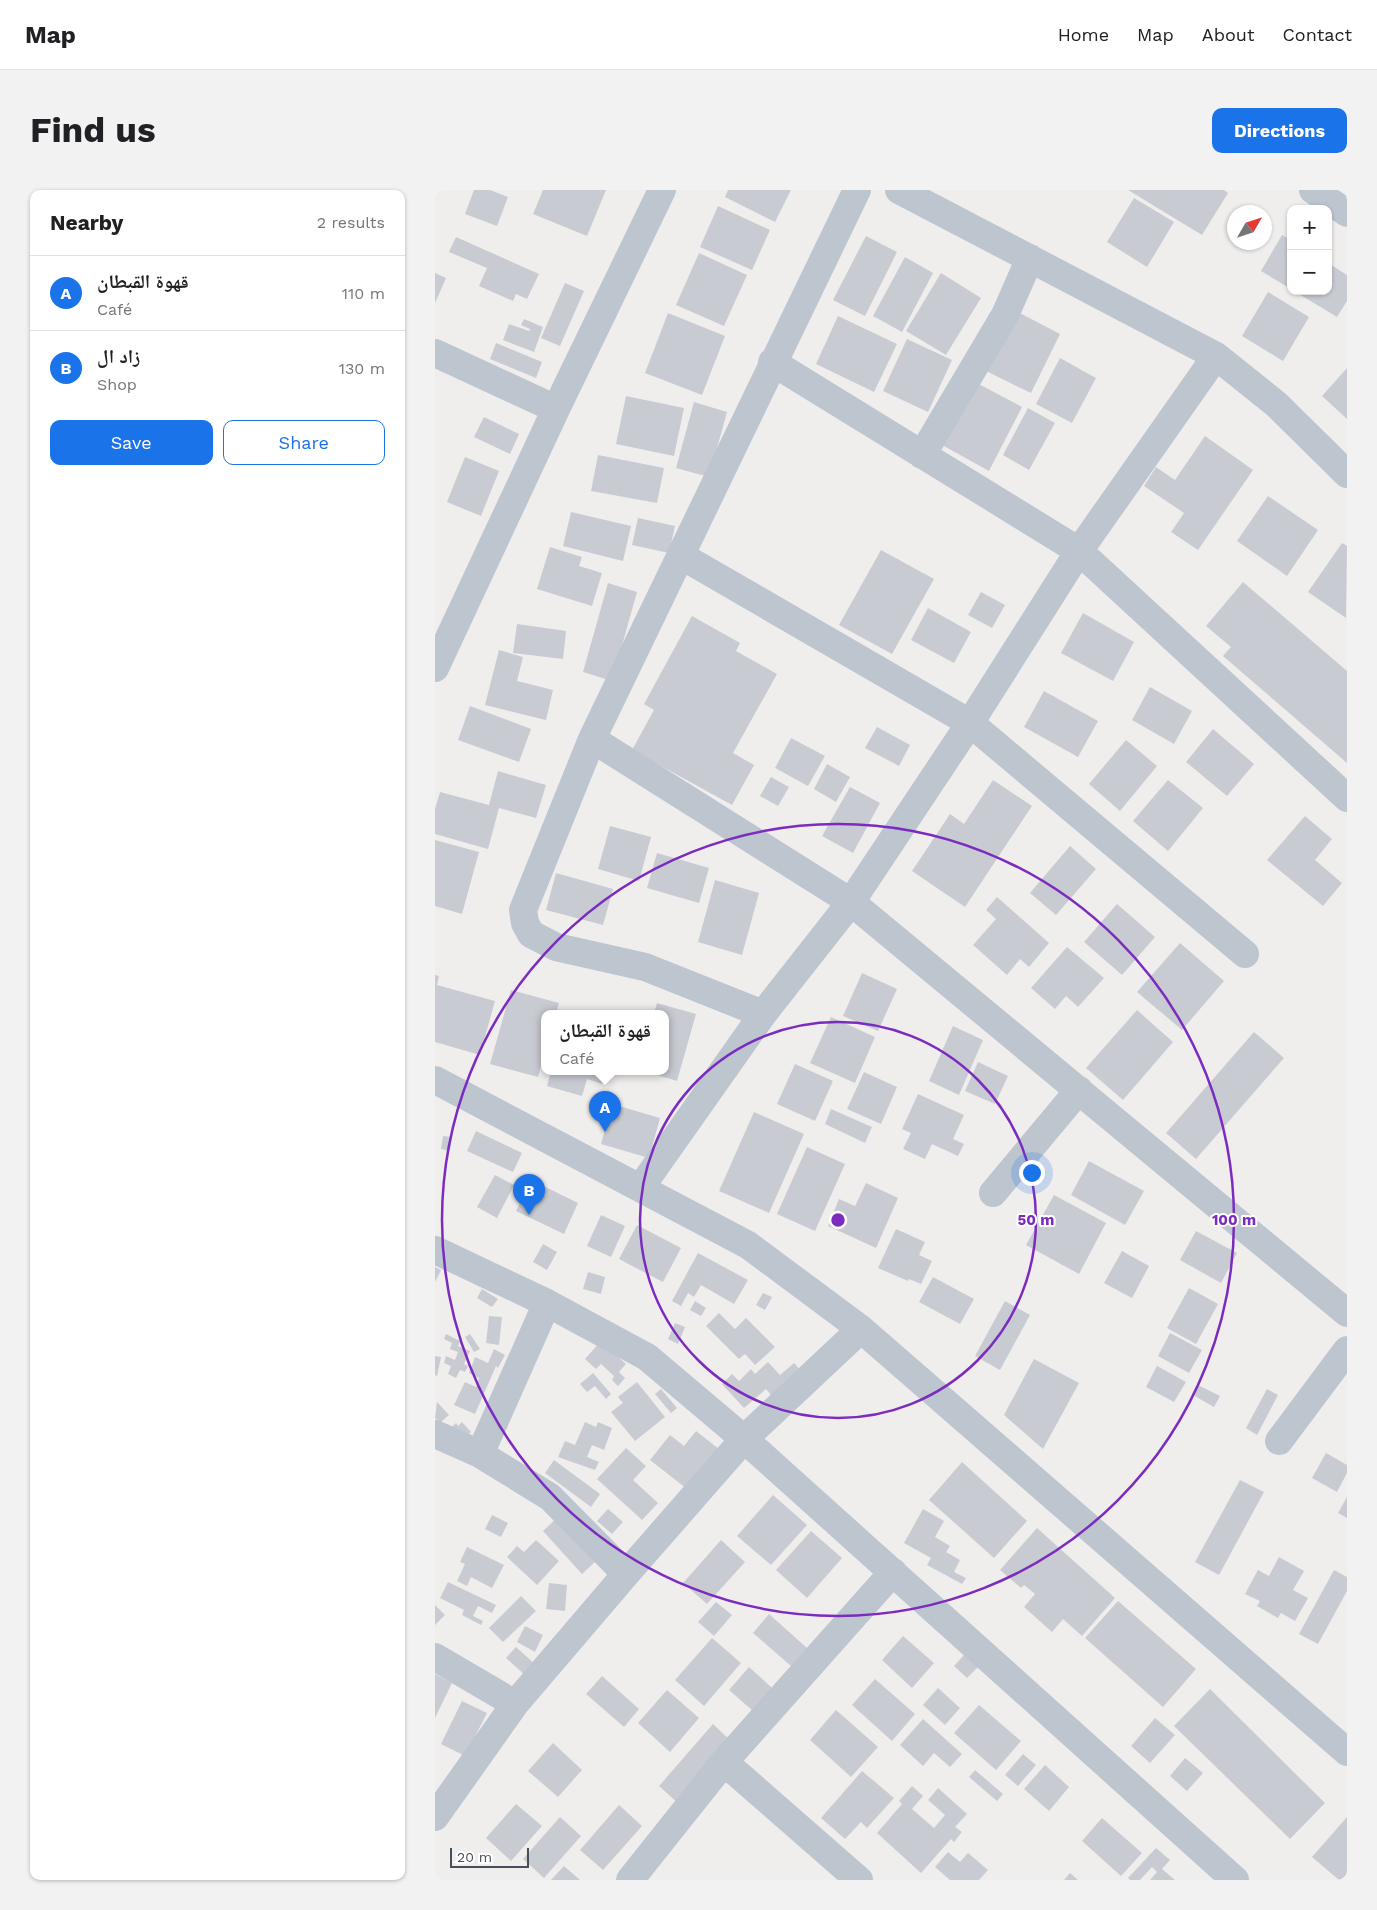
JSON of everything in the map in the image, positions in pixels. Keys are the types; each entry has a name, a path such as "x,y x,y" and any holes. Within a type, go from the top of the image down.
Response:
{"street":[{"path":"435,668 556,409 662,190"},
{"path":"763,1014 645,967 555,947 531,934 525,923 523,910 592,739 772,362 857,190"},
{"path":"899,190 1216,356 1277,404 1347,474"},
{"path":"1313,190 1347,213"},
{"path":"922,455 1005,315 1030,258"},
{"path":"435,354 556,409"},
{"path":"641,1187 763,1014 851,902 970,723 1079,550 1216,356"},
{"path":"772,362 1079,550 1347,798"},
{"path":"680,555 970,723 1245,954"},
{"path":"592,739 851,902 1347,1313"},
{"path":"435,1080 748,1245 861,1329 1347,1752"},
{"path":"993,1193 1079,1090"},
{"path":"435,1250 547,1303 647,1357 744,1439 1235,1880"},
{"path":"481,1454 547,1303"},
{"path":"437,1810 515,1704 744,1439 861,1329"},
{"path":"1279,1441 1347,1350"},
{"path":"435,1434 481,1454 550,1498 626,1574"},
{"path":"629,1880 724,1762 893,1572"},
{"path":"435,1657 515,1704"},
{"path":"724,1762 859,1880"}],"building":[{"path":"474,190 490,190 508,197 497,226 465,214"},
{"path":"543,190 606,190 587,236 533,214"},
{"path":"728,190 791,190 775,222 725,197"},
{"path":"1128,190 1224,190 1228,193 1202,235"},
{"path":"1134,198 1174,222 1147,267 1107,242"},
{"path":"718,206 770,230 752,270 700,247"},
{"path":"1282,235 1287,238 1287,287 1261,271"},
{"path":"866,236 897,252 865,316 833,300"},
{"path":"456,237 539,274 527,299 516,294 513,301 479,286 487,268 449,252"},
{"path":"699,253 747,275 724,326 676,305"},
{"path":"905,257 933,273 902,332 873,316"},
{"path":"1332,266 1347,275 1347,301 1337,317 1301,295 1332,295"},
{"path":"435,273 446,278 435,303"},
{"path":"941,273 981,298 946,355 906,331"},
{"path":"565,283 584,291 560,346 541,338"},
{"path":"1268,292 1309,317 1283,361 1242,336"},
{"path":"1016,311 1060,334 1031,393 986,371"},
{"path":"668,313 725,336 702,395 645,373"},
{"path":"838,316 897,344 874,392 816,364"},
{"path":"524,319 543,327 534,352 503,340 509,324 529,331 530,329 521,325"},
{"path":"907,339 952,360 928,412 883,391"},
{"path":"496,343 542,362 536,378 490,359"},
{"path":"1060,358 1096,378 1072,423 1036,404"},
{"path":"1347,368 1347,419 1322,396"},
{"path":"975,382 1022,407 989,471 942,445"},
{"path":"626,396 684,408 674,456 616,444"},
{"path":"694,402 727,412 709,477 676,468"},
{"path":"1028,408 1055,423 1029,470 1003,455"},
{"path":"484,417 519,434 510,454 474,437"},
{"path":"1205,436 1253,470 1198,550 1171,532 1184,513 1144,486 1156,467 1175,480"},
{"path":"598,455 664,468 657,503 591,491"},
{"path":"465,457 499,471 481,516 447,502"},
{"path":"1268,496 1318,530 1287,576 1237,541"},
{"path":"571,512 631,526 623,561 563,546"},
{"path":"638,518 675,526 669,553 632,545"},
{"path":"1342,543 1347,546 1346,618 1308,592"},
{"path":"550,547 582,557 579,566 602,573 592,606 537,589"},
{"path":"881,550 934,579 892,654 839,625"},
{"path":"1243,582 1347,671 1347,763 1223,656 1231,647 1206,626"},
{"path":"608,583 637,592 612,681 583,672"},
{"path":"981,592 1005,605 992,628 968,615"},
{"path":"928,608 971,632 954,663 911,640"},
{"path":"1083,613 1134,642 1113,681 1061,653"},
{"path":"692,616 740,643 736,651 777,674 733,753 754,765 732,805 632,750 654,710 644,704"},
{"path":"517,624 566,631 563,659 513,653"},
{"path":"499,650 523,657 517,681 553,690 546,720 485,705"},
{"path":"1150,687 1192,711 1174,744 1132,720"},
{"path":"1044,691 1098,721 1078,757 1024,727"},
{"path":"470,706 531,729 519,762 458,740"},
{"path":"877,727 910,745 899,766 865,748"},
{"path":"1213,729 1254,764 1227,796 1186,762"},
{"path":"791,738 825,756 808,786 775,768"},
{"path":"1126,740 1157,766 1120,811 1089,784"},
{"path":"827,764 850,777 836,802 814,789"},
{"path":"498,771 546,785 536,818 499,808 488,849 435,834 435,809 440,792 489,805"},
{"path":"771,777 789,787 778,806 760,796"},
{"path":"993,780 1032,806 965,907 912,871 950,814 964,824"},
{"path":"1168,780 1203,808 1168,851 1133,821"},
{"path":"850,787 880,803 853,853 822,836"},
{"path":"1305,816 1332,839 1315,860 1342,883 1323,906 1267,860"},
{"path":"610,826 651,837 639,881 598,869"},
{"path":"435,840 479,852 462,914 435,906"},
{"path":"1070,846 1096,869 1056,915 1030,893"},
{"path":"657,853 709,868 699,903 647,888"},
{"path":"556,873 613,889 603,925 546,910"},
{"path":"715,880 759,893 742,955 698,942"},
{"path":"997,897 1049,943 1029,967 1020,959 1007,975 973,945 996,919 986,910"},
{"path":"1117,904 1155,937 1122,975 1084,942"},
{"path":"1180,943 1224,981 1182,1030 1137,992"},
{"path":"1067,947 1104,978 1078,1007 1066,996 1055,1009 1031,988"},
{"path":"862,973 897,989 878,1031 843,1016"},
{"path":"435,975 439,976 437,985 495,1001 480,1055 435,1042"},
{"path":"511,990 559,1003 557,1010 541,1010 541,1066 538,1077 490,1064"},
{"path":"657,1003 696,1014 677,1081 657,1075 669,1075 669,1010 655,1010"},
{"path":"1137,1010 1173,1042 1123,1100 1086,1068"},
{"path":"831,1017 875,1037 855,1083 810,1063"},
{"path":"953,1026 983,1040 959,1095 929,1081"},
{"path":"1254,1032 1284,1058 1196,1159 1166,1133"},
{"path":"978,1062 1008,1076 995,1104 965,1091"},
{"path":"795,1064 833,1081 815,1121 777,1104"},
{"path":"864,1072 897,1087 881,1124 847,1109"},
{"path":"550,1075 604,1075 602,1084 587,1079 582,1096 547,1086"},
{"path":"918,1094 964,1115 953,1139 964,1144 958,1156 932,1144 925,1159 903,1149 911,1133 902,1129"},
{"path":"612,1104 660,1118 649,1158 601,1144"},
{"path":"831,1109 872,1127 865,1143 825,1124"},
{"path":"754,1112 804,1134 769,1213 719,1191"},
{"path":"476,1131 522,1153 513,1172 467,1151"},
{"path":"443,1136 452,1137 450,1151 441,1149"},
{"path":"807,1147 845,1164 815,1231 777,1214"},
{"path":"1089,1161 1144,1191 1125,1225 1071,1195"},
{"path":"495,1175 514,1185 497,1218 477,1207"},
{"path":"531,1180 578,1203 564,1234 516,1211"},
{"path":"866,1183 898,1198 876,1248 828,1226 839,1199 855,1206"},
{"path":"1054,1195 1106,1223 1079,1274 1026,1245"},
{"path":"601,1215 625,1226 611,1257 587,1246"},
{"path":"637,1225 681,1248 663,1282 619,1259"},
{"path":"896,1229 925,1242 919,1255 932,1261 921,1284 909,1279 908,1281 878,1268"},
{"path":"1196,1231 1237,1253 1221,1283 1180,1260"},
{"path":"543,1244 557,1252 547,1270 533,1262"},
{"path":"1122,1251 1149,1266 1132,1298 1104,1283"},
{"path":"698,1253 748,1280 734,1304 701,1285 694,1297 688,1293 681,1306 672,1301"},
{"path":"435,1267 441,1270 435,1282"},
{"path":"588,1272 605,1277 601,1294 583,1289"},
{"path":"933,1277 974,1299 960,1324 919,1302"},
{"path":"1189,1288 1218,1304 1196,1344 1167,1328"},
{"path":"482,1289 498,1299 492,1307 477,1298"},
{"path":"763,1293 772,1297 765,1310 756,1305"},
{"path":"695,1301 706,1308 701,1316 690,1310"},
{"path":"1005,1301 1030,1315 1000,1370 975,1356"},
{"path":"719,1313 735,1329 746,1318 775,1347 755,1365 745,1354 739,1359 706,1326"},
{"path":"489,1316 502,1317 499,1345 486,1343"},
{"path":"675,1323 685,1327 678,1344 668,1339"},
{"path":"1170,1333 1202,1350 1189,1373 1158,1356"},
{"path":"446,1334 460,1341 458,1346 470,1351 464,1364 468,1366 465,1372 460,1370 456,1378 448,1374 451,1366 444,1363 446,1356 455,1360 458,1352 450,1349 452,1343 444,1339"},
{"path":"470,1334 480,1349 474,1352 465,1337"},
{"path":"601,1341 626,1364 619,1372 625,1378 618,1386 612,1380 614,1376 601,1364 596,1369 585,1359"},
{"path":"494,1349 505,1355 498,1368 496,1366 475,1414 454,1405 465,1382 476,1387 479,1378 469,1373 475,1357 488,1363"},
{"path":"435,1356 441,1357 437,1376 435,1375"},
{"path":"1034,1359 1079,1383 1043,1449 1004,1415"},
{"path":"768,1362 780,1375 794,1363 804,1374 775,1400 766,1389 744,1408 722,1384 732,1374 739,1381 751,1369 755,1374"},
{"path":"1157,1366 1186,1382 1174,1402 1146,1387"},
{"path":"593,1373 611,1394 606,1399 595,1386 587,1392 580,1384"},
{"path":"637,1382 665,1417 635,1441 611,1412 623,1403 618,1397"},
{"path":"1198,1385 1220,1396 1214,1407 1193,1395"},
{"path":"661,1389 677,1408 671,1413 655,1394"},
{"path":"1267,1389 1278,1395 1257,1435 1246,1428"},
{"path":"437,1402 449,1415 440,1423 435,1418"},
{"path":"462,1422 471,1432 462,1440 452,1427 456,1423 458,1426"},
{"path":"585,1422 596,1427 598,1422 612,1428 604,1450 592,1445 587,1457 599,1462 595,1470 558,1457 565,1441 575,1445"},
{"path":"696,1431 719,1449 687,1489 650,1460 670,1435 684,1446"},
{"path":"626,1448 646,1466 633,1480 658,1503 642,1520 597,1479"},
{"path":"1326,1453 1347,1465 1347,1473 1337,1492 1312,1478"},
{"path":"554,1460 600,1494 591,1507 545,1473"},
{"path":"962,1462 1027,1521 994,1558 929,1500"},
{"path":"1240,1480 1264,1492 1219,1575 1195,1562"},
{"path":"773,1495 807,1525 771,1565 737,1536"},
{"path":"1347,1497 1347,1518 1338,1513"},
{"path":"608,1509 623,1522 612,1534 597,1521"},
{"path":"923,1509 944,1521 935,1537 950,1546 946,1552 960,1560 954,1572 966,1578 962,1584 927,1565 931,1558 904,1543"},
{"path":"492,1515 508,1523 501,1537 485,1529"},
{"path":"558,1517 597,1560 582,1574 543,1531"},
{"path":"1037,1528 1115,1598 1082,1636 1063,1619 1052,1632 1024,1607 1035,1594 1024,1585 1021,1588 1000,1570"},
{"path":"811,1531 842,1558 807,1598 776,1570"},
{"path":"536,1540 559,1561 537,1585 507,1557 517,1546 524,1552"},
{"path":"721,1540 745,1562 707,1604 683,1583"},
{"path":"467,1547 504,1565 492,1588 471,1577 467,1586 457,1581 465,1564 460,1562"},
{"path":"1279,1557 1304,1571 1293,1590 1308,1598 1295,1621 1281,1613 1278,1618 1257,1606 1260,1601 1245,1594 1258,1570 1269,1576"},
{"path":"1334,1570 1347,1577 1347,1591 1318,1644 1299,1634"},
{"path":"448,1582 496,1605 492,1613 478,1606 473,1616 483,1621 481,1625 462,1615 464,1610 440,1598"},
{"path":"549,1583 567,1585 565,1611 546,1609"},
{"path":"521,1596 536,1611 503,1642 489,1628"},
{"path":"1118,1601 1196,1669 1163,1707 1085,1638"},
{"path":"716,1602 732,1615 714,1636 698,1622"},
{"path":"435,1605 445,1615 435,1625"},
{"path":"769,1614 807,1648 791,1666 753,1633"},
{"path":"525,1626 543,1635 535,1652 517,1642"},
{"path":"903,1636 934,1663 912,1688 882,1660"},
{"path":"712,1638 741,1663 704,1706 675,1680"},
{"path":"516,1647 536,1665 526,1676 506,1658"},
{"path":"965,1654 979,1666 967,1678 954,1666"},
{"path":"749,1667 781,1696 761,1718 729,1690"},
{"path":"435,1674 452,1683 435,1718"},
{"path":"602,1676 639,1709 624,1727 586,1694"},
{"path":"875,1679 915,1714 892,1741 852,1705"},
{"path":"938,1688 960,1708 945,1725 923,1705"},
{"path":"1210,1689 1325,1803 1290,1839 1174,1726"},
{"path":"667,1690 699,1718 670,1752 638,1723"},
{"path":"462,1701 487,1713 465,1756 441,1744"},
{"path":"979,1705 1021,1741 996,1770 954,1733"},
{"path":"836,1710 878,1747 851,1777 810,1740"},
{"path":"1155,1718 1175,1735 1150,1763 1131,1746"},
{"path":"923,1719 962,1754 950,1767 934,1753 923,1766 900,1745"},
{"path":"713,1724 734,1744 680,1805 659,1786"},
{"path":"553,1743 582,1770 558,1797 528,1771"},
{"path":"1023,1754 1036,1765 1018,1786 1005,1775"},
{"path":"1185,1758 1203,1773 1187,1791 1170,1776"},
{"path":"1045,1765 1069,1787 1049,1811 1024,1789"},
{"path":"975,1770 1003,1794 997,1801 969,1777"},
{"path":"862,1771 894,1798 867,1828 861,1822 845,1839 821,1818"},
{"path":"912,1786 923,1796 912,1809 934,1828 945,1815 928,1800 938,1788 967,1814 955,1827 962,1832 954,1842 951,1839 921,1873 877,1833 902,1804 899,1801"},
{"path":"516,1804 542,1826 511,1861 486,1838"},
{"path":"619,1805 642,1826 603,1870 580,1850"},
{"path":"560,1817 581,1836 544,1878 523,1859"},
{"path":"1347,1817 1347,1875 1343,1880 1339,1880 1312,1857"},
{"path":"1102,1818 1142,1853 1121,1876 1082,1841"},
{"path":"1156,1848 1170,1860 1162,1869 1175,1880 1150,1880 1157,1872 1152,1867 1140,1880 1130,1880 1128,1878"},
{"path":"948,1852 960,1862 968,1853 988,1870 979,1880 950,1880 935,1867"},
{"path":"564,1866 580,1880 551,1880"},
{"path":"1070,1873 1078,1880 1064,1880"}],"place":[{"name":"قهوة القبطان","path":"605,1132"},
{"name":"زاد ال","path":"529,1215"}]}
